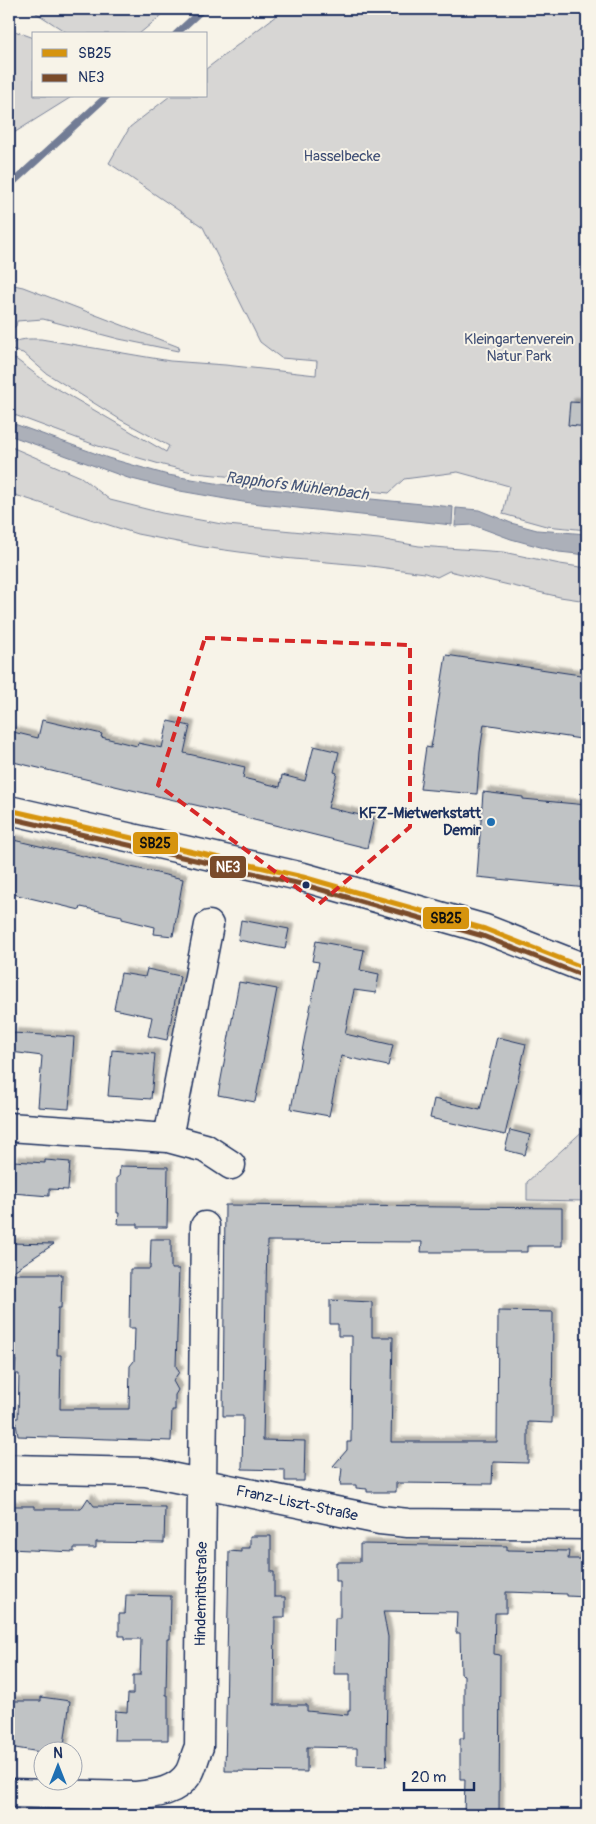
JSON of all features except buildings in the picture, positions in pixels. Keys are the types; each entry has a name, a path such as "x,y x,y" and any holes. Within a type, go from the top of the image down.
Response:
{"street":[{"path":"9,810 312,880 485,930 587,969"},
{"path":"168,1138 209,925"},
{"path":"9,1127 168,1138 205,1148 230,1165"},
{"name":"Hindemithstraße","path":"9,1793 144,1795 169,1790 188,1774 199,1747 205,1226"},
{"name":"Franz-Liszt-Straße","path":"9,1469 146,1472 380,1520 408,1523 587,1525"}],"highlighted area":[{"path":"205,638 410,645 410,827 319,904 158,785"}],"green space":[{"path":"30,9 169,9 141,32 66,32"},
{"path":"285,9 587,9 587,530 546,526 503,514 509,486 458,472 404,479 389,493 196,473 98,446 9,413 9,357 17,360 46,382 166,452 169,446 121,420 46,373 23,353 11,350 10,345 24,339 41,339 170,361 316,375 317,361 281,358 260,342 203,227 109,163 130,127 167,98 208,98 208,67"},
{"path":"9,29 32,37 32,98 70,98 9,136"},
{"path":"9,284 23,287 179,347 178,351 119,339 43,319 17,321 16,326 9,331"},
{"path":"9,446 81,477 110,500 162,513 227,525 379,539 419,546 503,552 587,568 587,601 560,597 449,571 437,577 425,573 371,566 283,558 203,547 137,534 9,493"},
{"path":"587,1127 587,1201 527,1200 527,1182"}],"shaded area":[{"path":"9,422 108,458 168,475 227,485 453,507 452,525 243,502 180,491 128,478 9,435"},
{"path":"456,508 479,510 511,523 537,530 587,534 587,555 559,552 511,539 473,525 455,526"}],"waterway":[{"path":"178,32 203,9"},
{"path":"9,186 105,98"}],"transit line":[{"name":"SB25","path":"9,810 303,877 485,929 587,969"},
{"name":"NE3","path":"9,818 301,884 483,936 584,976"}],"place":[{"name":"KFZ-Mietwerkstatt Demir","path":"491,822"}],"park label":[{"name":"Hasselbecke","path":"342,156"},
{"name":"Kleingartenverein Natur Park","path":"519,348"}],"water label":[{"name":"Rapphofs Mühlenbach","path":"297,485"}]}
